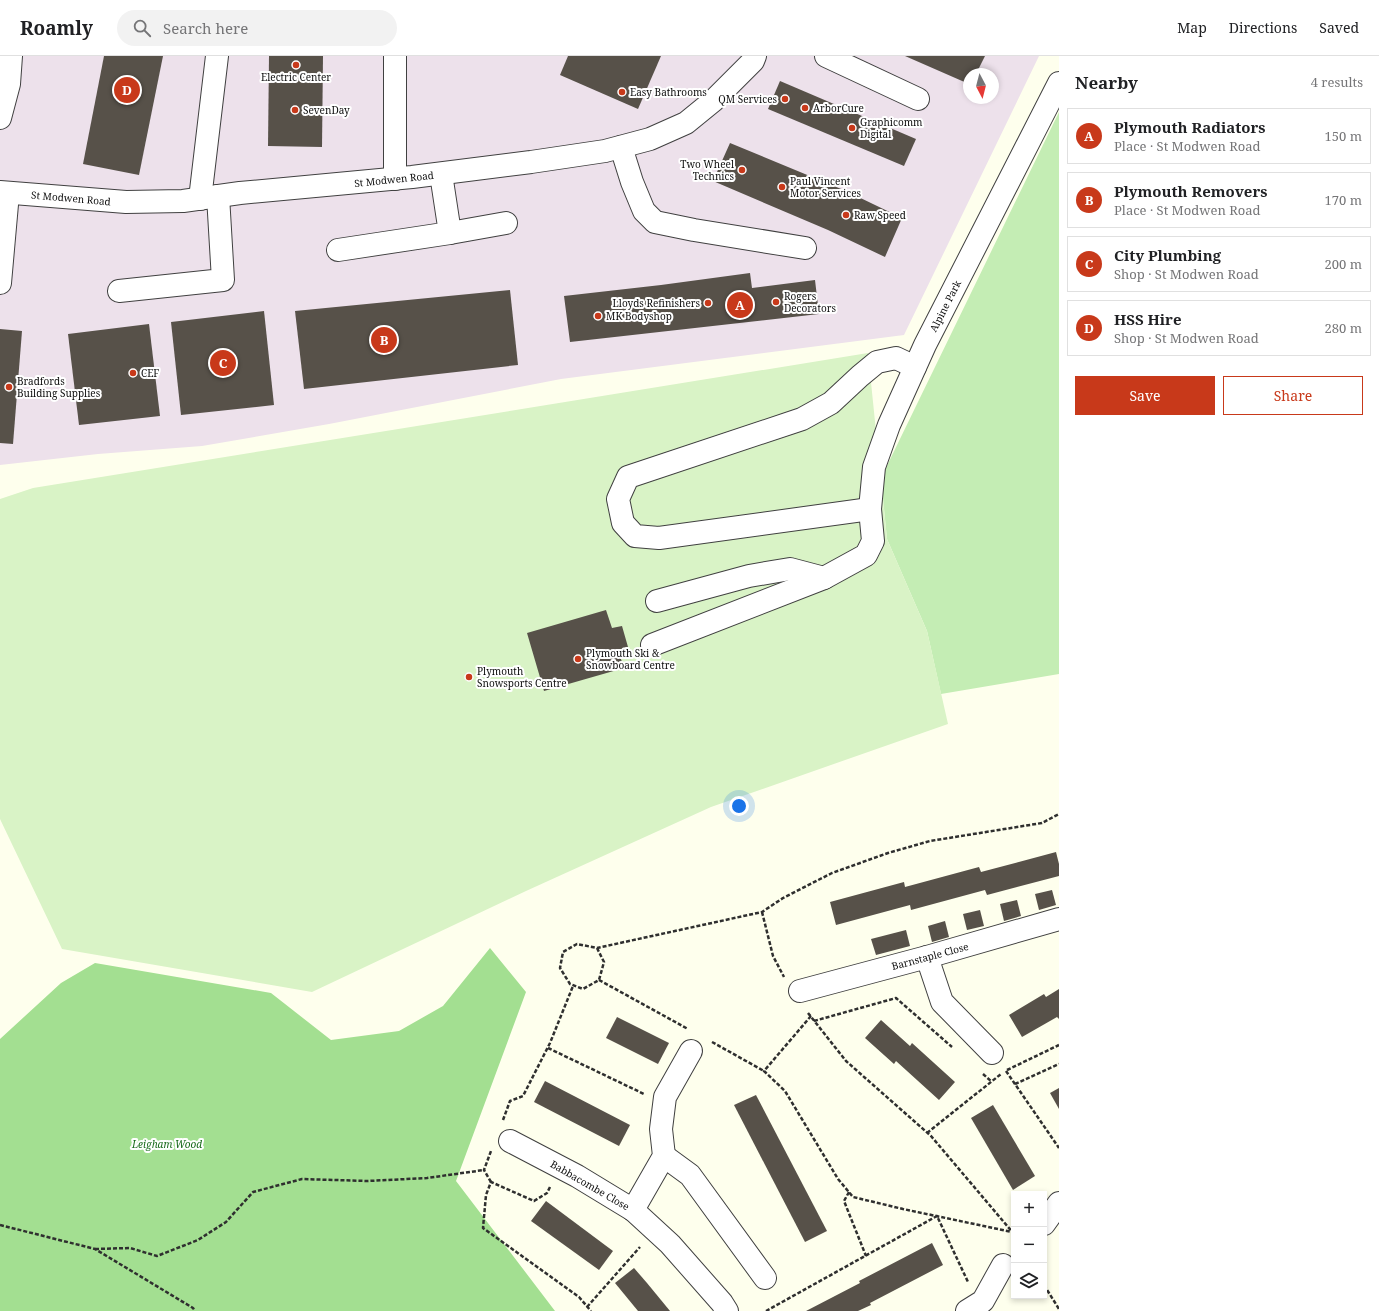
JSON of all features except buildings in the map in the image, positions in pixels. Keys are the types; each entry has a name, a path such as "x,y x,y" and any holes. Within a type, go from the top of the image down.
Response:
{"street":[{"path":"0,118 9,84 11,56"},
{"path":"119,291 222,280 209,197 217,56"},
{"path":"394,179 395,56"},
{"name":"St Modwen Road","path":"4,192 126,202 183,201 209,197 441,174 605,151 650,139 686,123 713,101 753,60 755,56"},
{"path":"826,56 918,99"},
{"name":"Alpine Park","path":"824,578 866,555 873,541 870,509 874,467 889,425 925,346 1059,83"},
{"path":"621,147 632,182 644,211 655,222 694,230 805,248"},
{"path":"441,174 450,233"},
{"path":"0,283 4,192"},
{"path":"338,250 506,224"},
{"path":"870,509 658,538 635,536 623,523 618,499 628,477 802,419 831,403 877,362 896,358 915,367"},
{"path":"657,601 749,576 790,569 824,578"},
{"path":"652,645 824,578"},
{"name":"Barnstaple Close","path":"797,994 1059,919"},
{"path":"927,957 942,1002 992,1053"},
{"path":"633,1210 664,1156 661,1129 664,1097 690,1040"},
{"name":"Babbacombe Close","path":"502,1137 559,1167 633,1210 670,1244 727,1311"},
{"path":"664,1156 690,1175 764,1278"},
{"path":"1047,1220 1059,1203"},
{"path":"972,1308 983,1301 1003,1266"}],"path":[{"path":"597,948 604,962 599,980 583,989 570,984 560,968 563,952 577,944 597,948 762,912 783,898 832,873 888,853 930,841 1042,823 1059,814"},
{"path":"762,912 773,956 814,1020 846,1060 927,1133 1011,1231"},
{"path":"599,980 690,1040"},
{"path":"484,1170 502,1137 510,1101 523,1096 548,1048 573,986"},
{"path":"814,1020 896,998 956,1050"},
{"path":"764,1071 811,1016"},
{"path":"710,1041 764,1071 785,1091 838,1179 853,1197 1011,1233"},
{"path":"927,1133 1006,1071 1059,1045"},
{"path":"548,1048 664,1104"},
{"path":"1015,1084 1059,1064"},
{"path":"980,1071 992,1082"},
{"path":"1006,1071 1059,1148"},
{"path":"484,1170 491,1182 534,1201 547,1193 559,1167"},
{"path":"0,1224 96,1249 130,1248 157,1256 198,1240 226,1222 253,1192 302,1180 367,1181 459,1175 484,1170"},
{"path":"491,1182 486,1194 483,1228 579,1297 591,1311"},
{"path":"849,1192 844,1201 866,1256"},
{"path":"766,1311 937,1216"},
{"path":"937,1216 972,1308"},
{"path":"588,1307 655,1231"},
{"path":"96,1249 193,1308 195,1311"},
{"path":"1047,1290 1059,1309"}],"shaded area":[{"path":"0,56 1039,56 904,335 561,379 329,424 202,446 98,454 0,465"}],"green space":[{"path":"1059,112 1059,674 941,694 927,631 887,539 881,478"},
{"name":"Plymouth Snowsports Centre","path":"868,353 887,539 927,631 948,724 711,807 526,891 312,992 62,949 0,819 0,499 33,488"},
{"name":"Leigham Wood","path":"490,948 526,992 456,1181 555,1311 0,1311 0,1039 61,983 95,963 271,993 331,1040 399,1031 443,1006"}],"place":[{"name":"Electric Center","path":"296,65"},
{"name":"HSS Hire","path":"127,90"},
{"name":"Easy Bathrooms","path":"622,92"},
{"name":"QM Services","path":"785,99"},
{"name":"ArborCure","path":"805,108"},
{"name":"SevenDay","path":"295,110"},
{"name":"Graphicomm Digital","path":"852,128"},
{"name":"Two Wheel Technics","path":"742,170"},
{"name":"Paul Vincent Motor Services","path":"782,187"},
{"name":"Raw Speed","path":"846,215"},
{"name":"Rogers Decorators","path":"776,302"},
{"name":"Lloyds Refinishers","path":"708,303"},
{"name":"Plymouth Radiators","path":"740,305"},
{"name":"MK Bodyshop","path":"598,316"},
{"name":"Plymouth Removers","path":"384,340"},
{"name":"City Plumbing","path":"223,363"},
{"name":"CEF","path":"133,373"},
{"name":"Bradfords Building Supplies","path":"9,387"},
{"name":"Plymouth Ski & Snowboard Centre","path":"578,659"},
{"name":"Plymouth Snowsports Centre","path":"469,677"}]}
